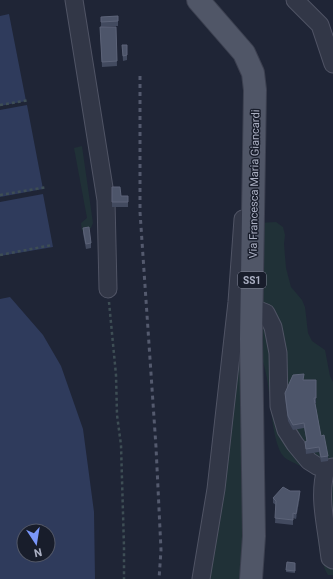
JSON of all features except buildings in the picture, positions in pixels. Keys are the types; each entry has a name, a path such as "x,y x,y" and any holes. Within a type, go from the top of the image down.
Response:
{"main road":[{"name":"Via Francesca Maria Giancardi","path":"198,0 244,53 253,73 255,90 250,214 254,536 251,579"}],"street":[{"path":"74,0 106,200 108,289"},
{"path":"295,0 320,25 333,64"},
{"path":"201,579 216,490 237,302 243,219 250,214"},
{"path":"251,307 266,313 273,327 278,353 279,406 286,430 309,461 318,466 330,468 323,481 322,497 330,558 333,560"}],"path":[{"path":"0,105 29,100"},
{"path":"0,195 47,188"},
{"path":"0,255 52,245"},
{"path":"108,289 116,375 116,415 121,445 124,579"}],"shaded area":[{"path":"82,146 93,223 91,228 82,231 81,223 87,218 74,148"},
{"path":"276,222 283,227 285,235 284,244 286,268 291,287 302,300 305,307 308,333 312,341 325,350 330,376 333,382 333,575 328,575 323,565 320,553 317,526 317,474 286,459 280,450 276,441 268,383 261,356 258,223"},
{"path":"244,313 243,579 205,579"}],"water":[{"path":"9,14 26,101 0,106 0,16"},
{"path":"27,105 43,189 0,197 0,110"},
{"path":"43,194 53,247 0,256 0,202"},
{"path":"10,297 43,335 61,366 83,429 94,512 95,579 0,579 0,299"}],"railway":[{"path":"140,76 140,212 156,447 161,550 159,579"}]}
